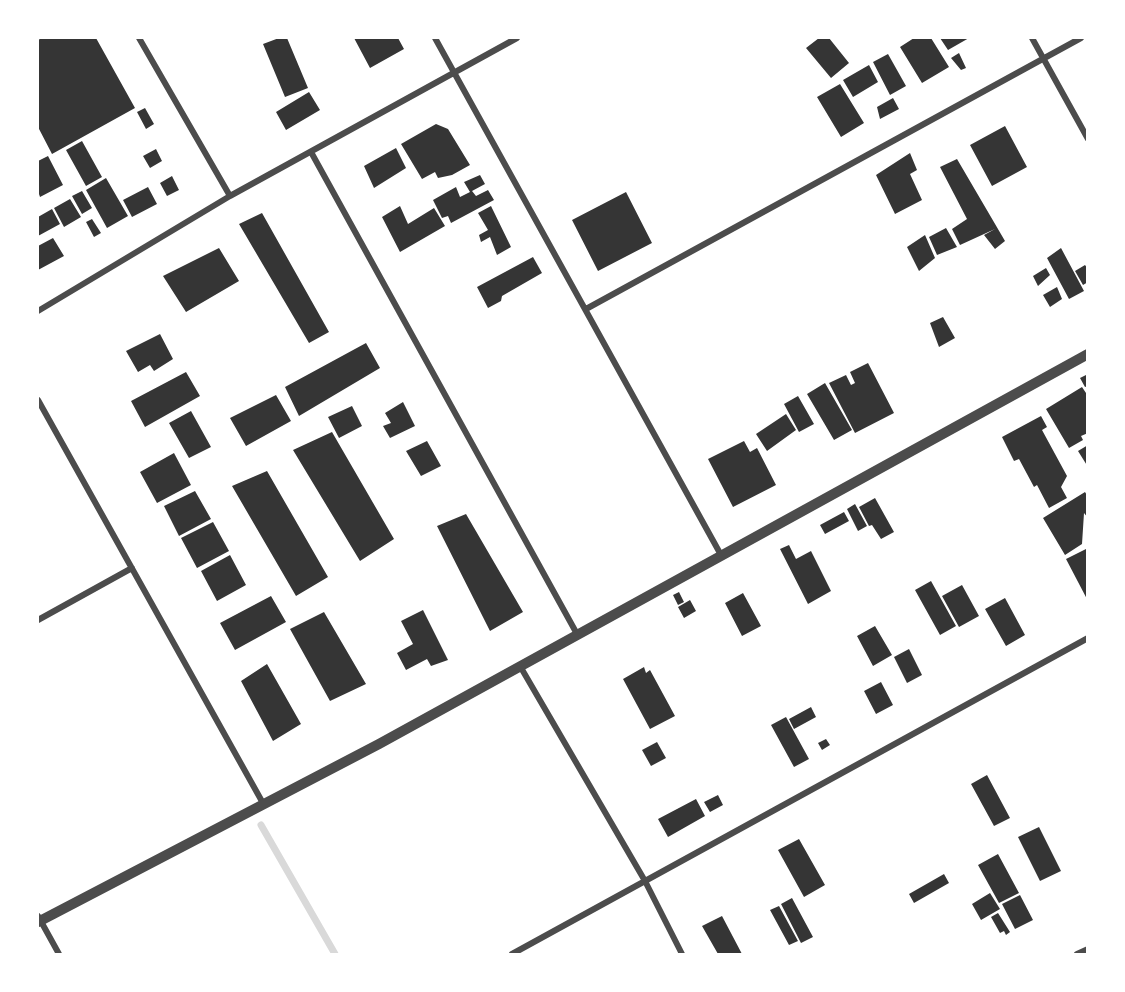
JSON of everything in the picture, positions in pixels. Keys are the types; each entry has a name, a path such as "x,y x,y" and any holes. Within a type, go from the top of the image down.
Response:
{"street":[{"path":"139,38 230,196"},
{"path":"435,38 721,555"},
{"path":"38,311 230,196 517,38"},
{"path":"1032,38 1088,139"},
{"path":"586,309 1081,38"},
{"path":"311,152 577,634"},
{"path":"59,954 38,920 264,805 1088,354"},
{"path":"38,400 264,805"},
{"path":"38,620 132,568"},
{"path":"512,954 1088,638"},
{"path":"520,666 645,881 682,954"},
{"path":"1077,954 1088,949"}],"building":[{"path":"42,38 96,38 135,108 52,154 38,127 38,40"},
{"path":"279,38 287,38 308,88 285,97 263,44"},
{"path":"354,38 398,38 404,49 370,68"},
{"path":"819,38 829,38 849,63 831,78 806,48"},
{"path":"914,38 931,38 949,67 922,83 900,47"},
{"path":"940,38 969,38 948,50"},
{"path":"959,53 966,68 961,70 951,58"},
{"path":"888,54 906,86 890,95 873,62"},
{"path":"869,65 878,82 853,97 843,80"},
{"path":"840,84 864,123 841,137 817,97"},
{"path":"309,92 320,110 286,130 276,112"},
{"path":"893,98 899,109 880,119 877,107"},
{"path":"145,108 154,124 146,129 137,112"},
{"path":"436,124 448,129 470,165 452,175 438,178 435,172 422,179 401,144"},
{"path":"1005,126 1027,167 992,186 970,145"},
{"path":"82,141 102,177 86,186 66,150"},
{"path":"396,148 406,168 374,188 364,166"},
{"path":"156,149 162,161 150,168 143,156"},
{"path":"910,153 917,170 910,174 922,200 895,214 876,175"},
{"path":"48,156 63,185 40,197 38,161"},
{"path":"957,159 1005,241 995,249 984,235 995,229 960,245 952,229 967,219 940,167"},
{"path":"480,175 485,184 472,191 476,196 488,190 494,200 451,223 448,216 442,218 433,200 456,187 460,197 470,192 464,182"},
{"path":"172,176 179,190 167,196 160,183"},
{"path":"106,178 128,216 107,228 86,190"},
{"path":"148,187 157,204 132,217 123,200"},
{"path":"82,191 92,208 82,214 72,196"},
{"path":"626,192 652,243 598,271 572,220"},
{"path":"70,199 81,217 64,227 54,208"},
{"path":"400,206 408,224 434,208 445,226 400,252 382,217"},
{"path":"491,206 511,247 497,255 490,237 481,242 479,235 488,230 478,213"},
{"path":"52,209 60,224 38,236 38,217"},
{"path":"262,213 329,332 309,343 239,224"},
{"path":"92,219 101,233 94,237 86,222"},
{"path":"946,228 957,247 937,255 929,237"},
{"path":"925,235 935,258 919,271 907,247"},
{"path":"53,238 64,256 38,270 38,246"},
{"path":"219,248 239,281 186,312 163,276"},
{"path":"1061,248 1084,291 1069,299 1047,258"},
{"path":"533,257 542,273 502,296 501,301 488,308 477,287"},
{"path":"1085,265 1088,269 1088,282 1083,285 1075,271"},
{"path":"1046,268 1050,275 1038,286 1033,276"},
{"path":"1057,287 1062,299 1050,307 1043,295"},
{"path":"943,317 955,338 939,347 930,323"},
{"path":"160,334 173,359 154,371 150,365 138,372 126,351"},
{"path":"366,343 380,368 299,416 285,387"},
{"path":"868,363 894,413 855,433 829,383 846,375 851,385 855,383 850,372"},
{"path":"186,372 200,396 145,427 131,401"},
{"path":"1088,374 1088,386 1085,387 1080,378"},
{"path":"825,383 852,430 834,440 807,394"},
{"path":"1082,387 1088,396 1088,433 1081,436 1083,440 1069,448 1046,409"},
{"path":"276,395 291,421 246,446 230,418"},
{"path":"798,396 814,424 799,432 784,404"},
{"path":"403,402 415,426 390,438 383,426 391,423 385,413"},
{"path":"352,406 362,426 339,438 328,417"},
{"path":"191,411 211,447 189,458 169,423"},
{"path":"786,414 796,430 767,451 756,434"},
{"path":"1041,416 1047,427 1042,430 1067,476 1061,487 1067,498 1049,508 1037,485 1034,487 1019,459 1014,461 1002,437"},
{"path":"332,432 394,539 360,561 293,450"},
{"path":"427,441 441,466 421,476 406,451"},
{"path":"744,441 750,452 757,448 776,485 733,507 708,459"},
{"path":"1088,445 1088,467 1078,451"},
{"path":"174,453 191,485 157,503 140,472"},
{"path":"267,471 328,577 296,596 232,486"},
{"path":"195,491 211,519 179,536 164,506"},
{"path":"1085,492 1088,497 1088,518 1084,513 1082,544 1065,555 1043,518"},
{"path":"875,498 894,532 881,539 872,525 869,526 859,507"},
{"path":"855,504 867,526 858,531 847,509"},
{"path":"844,512 849,521 825,534 820,525"},
{"path":"466,514 523,612 490,631 437,526"},
{"path":"213,522 229,551 197,568 181,538"},
{"path":"789,545 796,559 811,551 831,591 808,604 780,549"},
{"path":"1088,548 1088,601 1066,559"},
{"path":"230,555 246,585 217,601 201,571"},
{"path":"931,581 956,626 940,635 915,590"},
{"path":"962,585 979,616 959,627 942,596"},
{"path":"679,592 684,602 678,605 673,595"},
{"path":"743,593 761,626 742,636 725,603"},
{"path":"271,596 286,622 235,650 220,623"},
{"path":"1005,598 1025,635 1006,646 985,609"},
{"path":"690,600 696,611 684,618 678,607"},
{"path":"423,610 448,660 431,666 427,659 406,670 397,653 413,644 401,621"},
{"path":"324,612 366,684 330,701 290,629"},
{"path":"875,626 892,655 873,666 857,636"},
{"path":"909,649 922,675 907,683 894,657"},
{"path":"267,664 301,724 273,741 241,681"},
{"path":"644,667 646,673 650,670 675,716 650,729 623,679"},
{"path":"881,682 893,705 876,714 864,691"},
{"path":"811,707 816,717 794,729 789,719"},
{"path":"786,717 809,759 794,767 771,725"},
{"path":"826,739 830,745 822,750 818,743"},
{"path":"657,742 666,758 651,766 642,750"},
{"path":"987,775 1010,818 994,826 971,784"},
{"path":"718,795 723,805 710,812 704,802"},
{"path":"696,799 705,816 668,837 658,819"},
{"path":"1039,827 1061,871 1040,881 1018,837"},
{"path":"799,839 825,885 804,897 778,850"},
{"path":"998,854 1019,893 999,903 978,865"},
{"path":"944,874 949,883 914,903 909,894"},
{"path":"990,893 1000,909 981,920 972,904"},
{"path":"1020,895 1033,920 1015,929 1002,904"},
{"path":"792,898 813,937 801,943 781,904"},
{"path":"779,906 798,941 789,945 770,910"},
{"path":"998,913 1010,932 1006,935 1004,931 1000,933 991,917"},
{"path":"722,916 742,954 718,954 702,926"}],"waterway":[{"path":"261,825 335,954"}]}
